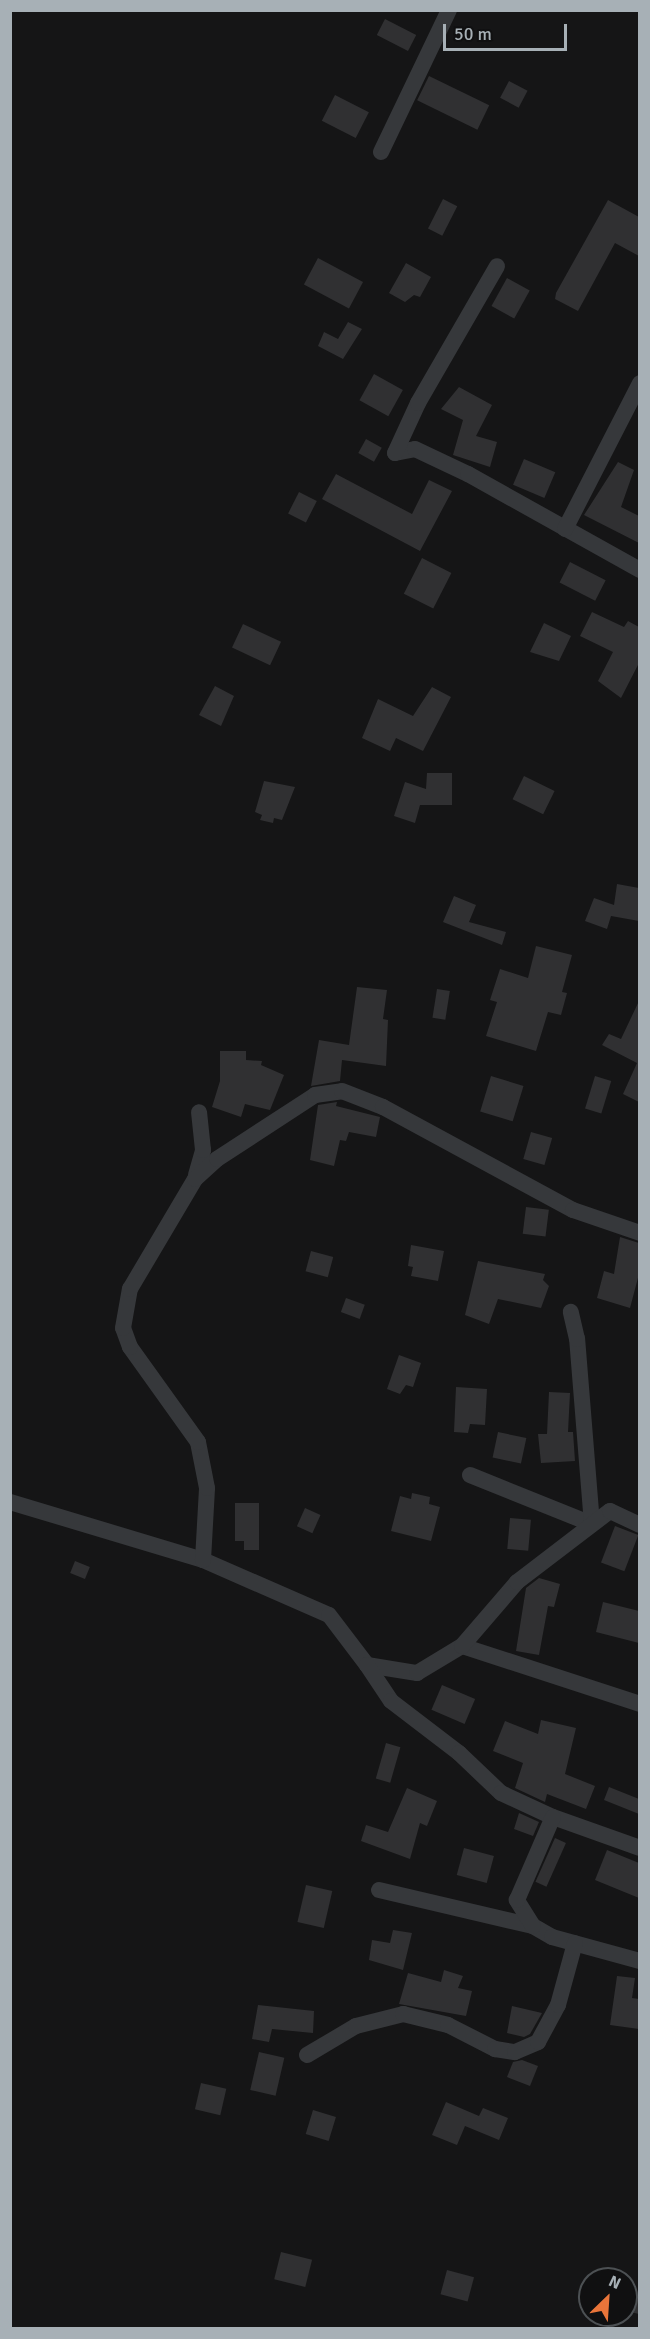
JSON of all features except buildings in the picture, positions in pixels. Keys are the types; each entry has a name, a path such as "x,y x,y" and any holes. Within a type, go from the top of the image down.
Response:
{"street":[{"path":"381,152 449,10"},
{"path":"497,266 418,403 395,453 415,449 639,570"},
{"path":"565,529 639,383"},
{"path":"195,1179 264,1125 315,1095 342,1091 383,1107 573,1210 639,1233"},
{"path":"199,1112 203,1150 195,1179 130,1289 123,1328 130,1347 198,1442 207,1488 202,1560"},
{"path":"571,1312 577,1339 592,1524"},
{"path":"470,1475 592,1524"},
{"path":"10,1502 202,1560 329,1615 391,1701 459,1753 501,1793 553,1817 639,1848"},
{"path":"367,1665 417,1673 462,1646 517,1582 610,1511 639,1525"},
{"path":"462,1646 639,1704"},
{"path":"533,1926 517,1900 553,1817"},
{"path":"379,1890 533,1926 575,1943 639,1961"},
{"path":"307,2055 356,2026 403,2014 448,2025 495,2049 515,2052 538,2042 558,2005 575,1943"}]}
